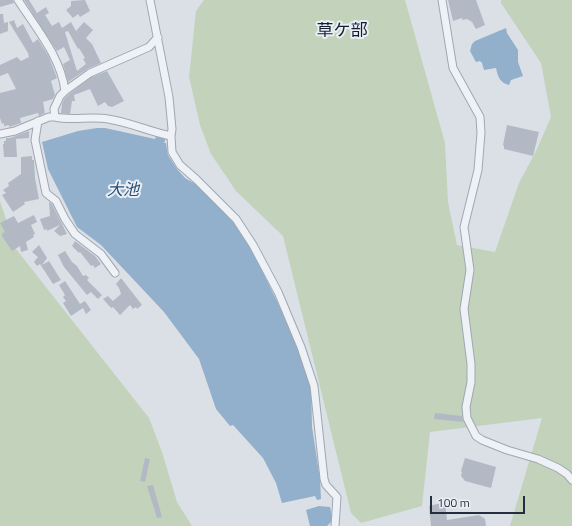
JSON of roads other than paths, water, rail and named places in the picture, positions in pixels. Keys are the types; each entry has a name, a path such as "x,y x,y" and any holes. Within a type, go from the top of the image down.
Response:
{"street":[{"path":"18,0 52,54 63,80 64,91"},
{"path":"150,0 169,97 172,129 172,152 180,166 196,179 236,219 253,245 278,292 298,340 314,386 324,479 326,485 337,497 335,526"},
{"path":"442,0 453,68 480,117 482,133 478,170 464,227 470,270 464,309 471,364 471,382 466,407 467,418 476,436 482,440 551,465 567,474 572,480"},
{"path":"55,116 54,109 64,91 90,73 149,47 158,37"},
{"path":"0,134 10,133 38,121 55,116 65,119 79,117 108,119 171,136"},
{"path":"38,121 35,140 46,193 56,201 75,234 101,254 115,273"}],"water":[{"path":"506,28 507,33 518,50 518,62 523,76 511,80 509,85 503,83 496,68 484,70 482,63 480,61 476,62 470,51 472,44 475,41"},
{"name":"大池","path":"105,128 155,139 157,135 166,138 164,143 166,143 168,155 177,169 185,178 199,186 234,223 253,252 291,330 311,384 312,427 320,479 321,499 317,500 315,496 282,503 276,483 263,458 233,425 230,426 216,409 199,359 164,312 101,245 77,227 48,169 42,142 78,131"},
{"path":"319,506 330,507 333,520 327,526 310,526 306,510"}],"district":[{"name":"草ケ部","path":"342,32"}]}
